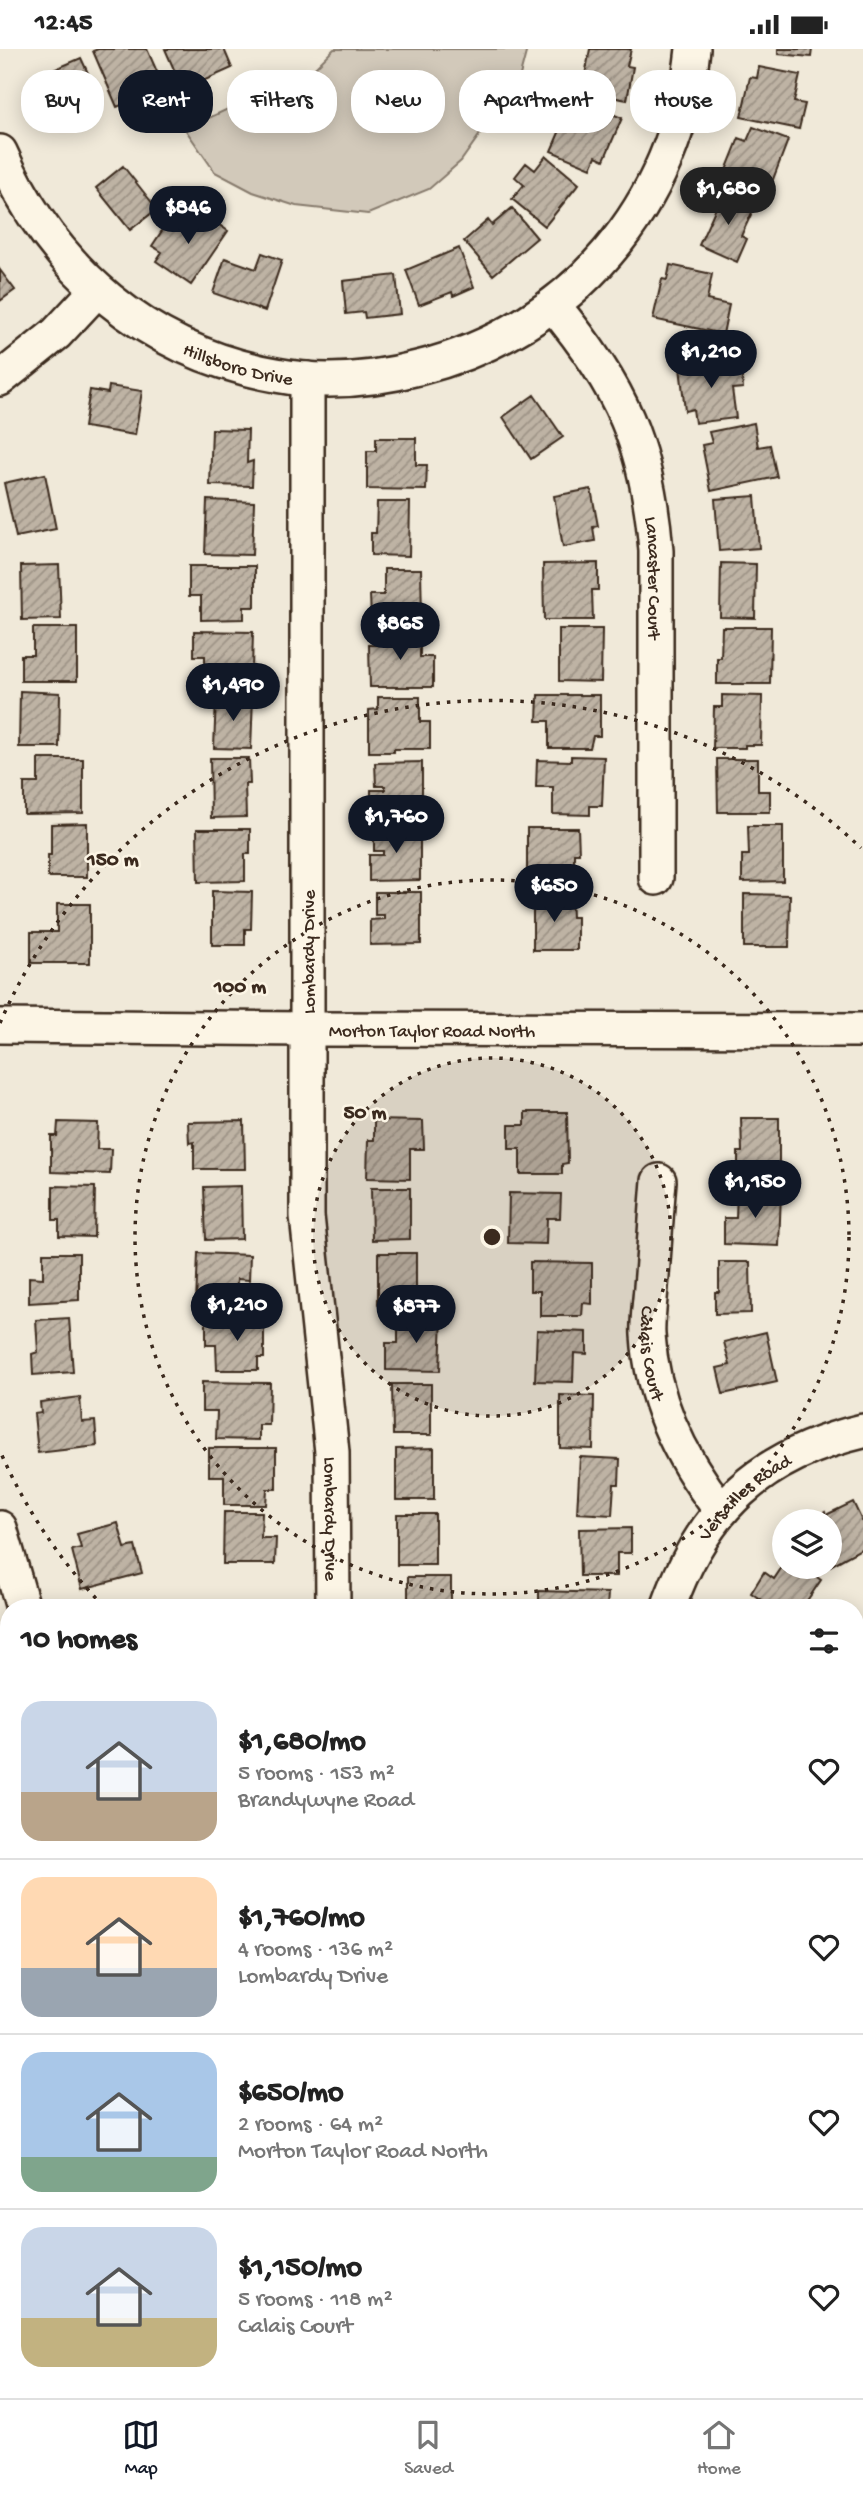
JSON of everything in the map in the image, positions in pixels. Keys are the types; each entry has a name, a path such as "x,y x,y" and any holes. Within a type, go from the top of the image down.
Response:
{"street":[{"name":"Hillsboro Drive","path":"0,152 21,196 61,254 97,290 137,321 190,350 248,369 307,379 369,377 439,363 501,338 553,305 583,279 615,244 649,194 670,149 683,111 693,49"},
{"path":"0,379 56,334 97,290"},
{"name":"Lancaster Court","path":"553,305 586,344 612,386 634,432 647,481 656,551 656,878"},
{"name":"Lombardy Drive","path":"307,379 307,1216 332,1452 333,1599"},
{"name":"Morton Taylor Road North","path":"0,1026 307,1030 863,1030"},
{"name":"Calais Court","path":"659,1181 648,1334 653,1371 668,1424 684,1458 720,1510"},
{"name":"Versailles Road","path":"671,1599 679,1577 699,1539 720,1510 743,1488 771,1467 803,1450 837,1437 863,1431"},
{"path":"0,1528 20,1599"}],"shaded area":[{"path":"334,49 527,49 521,70 459,70 459,133 481,133 461,161 429,189 368,214 296,206 253,192 215,172 188,133 213,133 213,116 227,109 227,133 337,133 337,70 312,70"}],"building":[{"path":"147,49 156,70 118,70 117,107 104,77 104,70 101,70 93,51"},
{"path":"165,49 224,49 232,68 213,77 213,70 174,70"},
{"path":"590,49 631,49 627,66 633,67 630,70 627,100 616,98 616,70 586,70"},
{"path":"778,49 812,49 811,57 778,54"},
{"path":"81,58 87,70 53,70"},
{"path":"759,67 800,75 794,102 805,104 799,129 741,117 750,77 757,78"},
{"path":"616,115 622,118 616,132"},
{"path":"753,127 788,140 767,195 723,178 739,138 747,141"},
{"path":"559,133 616,133 604,160 596,156 591,168 551,151"},
{"path":"546,156 579,184 545,226 512,199 524,185 515,177 526,163 535,170"},
{"path":"123,166 157,209 130,230 96,188"},
{"path":"723,192 755,206 741,236 747,239 737,262 699,245"},
{"path":"512,208 537,238 493,275 464,241 488,220 492,225"},
{"path":"175,211 197,227 205,215 228,231 191,285 156,261 162,252 152,246"},
{"path":"459,248 474,287 419,305 406,270"},
{"path":"262,253 282,260 265,311 213,293 225,258 256,269"},
{"path":"670,265 712,274 707,300 729,305 723,334 653,319 662,279 667,280"},
{"path":"0,270 15,290 0,301"},
{"path":"396,275 400,314 365,318 364,312 346,314 343,281"},
{"path":"740,359 743,388 732,389 736,418 695,423 693,409 685,411 680,367"},
{"path":"109,386 142,391 135,435 84,427 90,390 108,393"},
{"path":"534,395 563,437 531,459 503,417"},
{"path":"754,423 758,447 770,445 777,477 711,491 702,445 712,443 709,432"},
{"path":"212,429 248,430 247,463 253,461 252,486 210,485"},
{"path":"376,438 416,438 416,465 427,465 426,490 367,489 367,451 376,451"},
{"path":"45,474 56,529 16,537 4,483"},
{"path":"591,489 598,526 593,527 595,541 563,547 554,496"},
{"path":"755,496 759,548 719,551 715,499"},
{"path":"207,500 254,502 252,555 205,554"},
{"path":"377,502 410,502 409,556 371,555 371,533 376,533"},
{"path":"598,563 598,590 592,590 593,620 544,620 543,564"},
{"path":"721,563 756,564 755,618 720,617"},
{"path":"59,565 61,619 22,620 21,566"},
{"path":"189,566 255,566 255,607 244,607 244,619 201,620 201,596 189,596"},
{"path":"384,569 421,569 422,618 371,618 370,595 384,595"},
{"path":"722,627 771,627 770,684 717,684 717,658 721,658"},
{"path":"33,628 77,628 77,681 21,681 21,655 33,655"},
{"path":"559,629 602,629 601,682 559,681"},
{"path":"194,631 253,632 252,671 248,671 248,685 205,685 205,656 194,656"},
{"path":"420,632 420,657 433,657 433,687 370,687 369,645 379,645 379,633"},
{"path":"20,691 60,693 59,747 19,747"},
{"path":"538,695 600,695 600,736 593,736 590,748 549,748 549,721 537,721"},
{"path":"722,695 762,696 761,745 713,748 714,707 722,707"},
{"path":"216,696 253,697 251,749 214,748"},
{"path":"378,697 420,697 420,722 430,722 430,749 369,752 369,710 378,709"},
{"path":"571,756 604,757 602,806 590,806 590,815 553,814 553,787 536,787 537,760 571,761"},
{"path":"210,758 249,758 250,784 245,784 246,817 211,818"},
{"path":"38,759 83,759 83,813 24,814 24,783 38,783"},
{"path":"717,759 758,759 758,791 770,791 770,812 718,812"},
{"path":"422,762 422,815 371,815 371,790 385,790 385,786 376,786 375,763"},
{"path":"87,823 87,877 48,877 51,824"},
{"path":"748,826 783,826 783,881 742,882 742,855 749,855"},
{"path":"420,827 420,880 369,881 369,855 383,855 383,851 374,851 374,828"},
{"path":"527,828 578,828 579,853 574,853 574,880 527,880"},
{"path":"197,829 250,829 250,854 245,854 245,881 198,882"},
{"path":"212,891 252,892 251,929 245,929 245,945 212,945"},
{"path":"375,892 421,892 421,944 370,945 370,920 384,919 384,915 375,915"},
{"path":"744,894 790,895 789,947 744,947"},
{"path":"533,896 571,896 572,917 577,917 577,950 533,950"},
{"path":"57,904 90,904 90,963 31,963 31,932 57,932"},
{"path":"525,1112 567,1112 568,1163 562,1164 562,1174 520,1174 520,1149 509,1149 509,1125 525,1125"},
{"path":"741,1118 779,1118 779,1175 738,1175 738,1152 742,1152"},
{"path":"374,1120 423,1121 424,1149 410,1149 410,1179 367,1178 368,1140 374,1140"},
{"path":"244,1121 245,1169 194,1169 194,1142 189,1143 188,1122"},
{"path":"58,1122 98,1123 97,1149 111,1149 110,1174 51,1172 51,1136 57,1136"},
{"path":"53,1186 95,1187 94,1237 59,1236 59,1220 53,1220"},
{"path":"241,1186 242,1239 206,1240 204,1187"},
{"path":"371,1188 410,1188 410,1239 372,1240"},
{"path":"737,1191 781,1193 779,1246 724,1244 724,1218 736,1218"},
{"path":"509,1193 561,1194 560,1218 547,1218 546,1244 508,1243"},
{"path":"43,1253 79,1253 79,1300 29,1303 29,1277 43,1278"},
{"path":"198,1253 250,1255 249,1280 237,1279 236,1305 196,1303"},
{"path":"378,1253 416,1253 416,1304 378,1304"},
{"path":"530,1262 592,1263 592,1304 583,1303 582,1316 540,1316 540,1291 530,1291"},
{"path":"719,1262 750,1262 751,1313 715,1314 715,1292 719,1292"},
{"path":"398,1316 442,1317 440,1371 386,1370 386,1343 398,1343"},
{"path":"69,1318 73,1372 33,1375 32,1354 38,1352 36,1320"},
{"path":"264,1319 264,1358 258,1358 258,1370 217,1370 216,1345 206,1345 206,1320"},
{"path":"537,1330 587,1332 587,1354 574,1353 573,1382 535,1381"},
{"path":"766,1332 777,1382 723,1394 717,1368 730,1365 724,1342"},
{"path":"202,1382 270,1383 269,1425 259,1425 259,1440 216,1439 217,1411 202,1411"},
{"path":"392,1384 431,1384 431,1435 393,1435"},
{"path":"560,1395 594,1396 593,1449 560,1448"},
{"path":"80,1397 82,1422 95,1421 97,1446 38,1453 34,1414 41,1413 40,1402"},
{"path":"209,1448 276,1448 276,1489 267,1489 266,1505 224,1505 224,1476 209,1476"},
{"path":"434,1448 434,1500 396,1500 396,1449"},
{"path":"580,1457 620,1459 619,1484 614,1484 612,1515 577,1513"},
{"path":"853,1502 863,1523 863,1548 842,1559 842,1509 838,1509"},
{"path":"224,1512 262,1512 261,1538 276,1538 275,1564 223,1564"},
{"path":"397,1514 435,1514 435,1565 397,1565"},
{"path":"118,1523 125,1548 135,1546 142,1573 82,1589 72,1550 81,1548 77,1534"},
{"path":"631,1528 631,1553 617,1553 617,1576 580,1576 579,1529"},
{"path":"764,1572 772,1579 821,1580 808,1599 760,1599 751,1593"},
{"path":"408,1577 451,1577 451,1599 408,1599"},
{"path":"539,1591 608,1593 608,1599 539,1599"}]}
